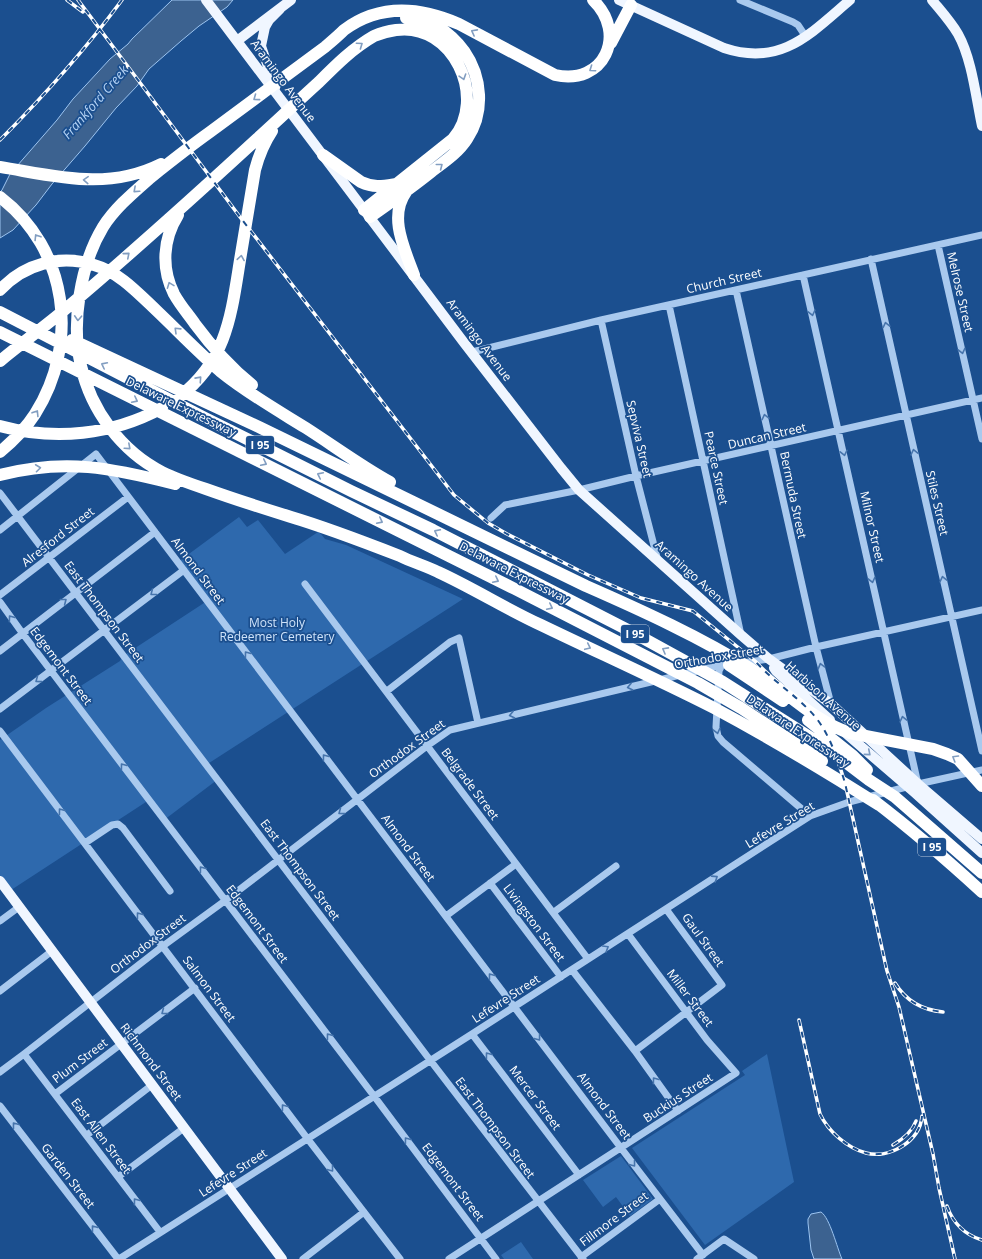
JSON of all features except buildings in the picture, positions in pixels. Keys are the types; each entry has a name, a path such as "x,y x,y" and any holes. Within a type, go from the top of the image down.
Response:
{"highway":[{"path":"593,0 604,13 608,22 610,39 609,47"},
{"path":"631,5 600,62 588,72 574,76 562,76 550,73 459,24 424,12 406,10 388,11 358,22 345,30 325,47 176,156 125,200 104,226 90,256 78,311 78,345 80,360 89,391 96,405 114,432 135,454 159,471 240,501 358,539 438,572 540,625 631,667 817,763"},
{"path":"325,47 368,23 381,19 395,17 421,20 439,27 448,34 460,46 470,60 476,73 480,90 478,111 474,125 467,139 457,152 409,189 367,213"},
{"path":"0,360 70,306 182,207 347,55 374,36 382,33 404,29 418,31 434,37 454,56 464,77 468,98 466,115 460,131 446,145 397,184 367,213"},
{"path":"0,426 17,431 45,434 77,434 116,427 156,412 168,405 190,388 205,372 213,361 224,338 231,315 258,158 262,148 280,118"},
{"path":"323,155 361,182 368,185 378,187 397,184"},
{"path":"0,167 67,178 99,180 114,179 141,173 176,156"},
{"path":"409,189 400,205 398,224 403,244 414,275"},
{"path":"0,197 18,212 34,232 46,253 59,290 62,328 57,366 47,392 27,425 0,452"},
{"path":"182,207 173,222 165,249 166,268 170,287 207,341 222,358 242,377 308,429"},
{"path":"0,290 8,282 25,270 44,263 65,260 93,264 110,271 126,283 207,359 249,392 378,476 474,531"},
{"path":"0,308 247,421 586,586 671,625 721,651 775,685 823,721 837,729 850,733 933,749 958,759 982,786"},
{"name":"Delaware Expressway","path":"0,312 205,418 521,575 630,631 723,682 827,748 869,780 895,797 982,873"},
{"name":"Delaware Expressway","path":"0,332 515,589 698,683 741,708 817,763 879,805 940,854 982,892"},
{"path":"0,475 29,469 64,465 102,468 139,475 240,501"},
{"path":"586,586 698,646 779,698 853,756 895,797"}],"main road":[{"name":"Aramingo Avenue","path":"206,0 277,96 529,427 579,490 769,660"},
{"path":"236,42 292,0"},
{"path":"619,0 724,48 744,53 779,51 795,44 806,37 850,0"},
{"path":"932,0 959,35 970,67 982,126"},
{"path":"277,96 261,46 265,27 269,20 280,9"},
{"name":"Harbison Avenue","path":"769,660 831,704 918,784 982,839"},
{"name":"Harbison Avenue","path":"769,660 776,671 834,724 907,786 982,853"},
{"name":"Richmond Street","path":"0,881 282,1259"}],"street":[{"path":"740,0 793,22 806,37"},
{"name":"Church Street","path":"472,352 601,320 982,235"},
{"name":"Melrose Street","path":"938,245 982,439"},
{"name":"Stiles Street","path":"871,259 982,751"},
{"name":"Milnor Street","path":"803,275 918,784"},
{"name":"Bermuda Street","path":"736,290 816,647 831,704"},
{"name":"Pearce Street","path":"669,306 704,462 740,635"},
{"name":"Sepviva Street","path":"601,320 636,476 659,563"},
{"name":"Duncan Street","path":"491,518 505,505 704,462 982,398"},
{"name":"Almond Street","path":"18,516 96,454 660,1199 700,1257"},
{"name":"East Thompson Street","path":"0,493 582,1258"},
{"name":"Alresford Street","path":"0,596 128,497"},
{"path":"0,530 18,516"},
{"path":"0,651 155,532"},
{"path":"0,709 184,570"},
{"name":"Belgrade Street","path":"305,584 588,958"},
{"name":"Edgemont Street","path":"0,602 496,1259"},
{"name":"Orthodox Street","path":"0,1072 163,946 450,730 722,665 769,660 816,647 982,610"},
{"path":"387,691 450,642 459,638 478,723"},
{"path":"722,665 719,672 716,727 718,736 723,742 810,816"},
{"name":"Salmon Street","path":"0,731 400,1259"},
{"name":"Lefevre Street","path":"118,1259 572,970 588,958 628,934 810,816 849,802 907,786 982,770"},
{"path":"85,843 112,825 118,824 123,828 170,891"},
{"path":"446,916 516,864"},
{"path":"554,912 616,866"},
{"name":"Livingston Street","path":"490,883 561,977"},
{"path":"0,921 19,907"},
{"name":"Gaul Street","path":"666,909 722,985 686,1012"},
{"name":"Miller Street","path":"628,934 707,1040 736,1073"},
{"path":"0,991 52,951"},
{"path":"572,970 635,1051 678,1111"},
{"name":"Plum Street","path":"55,1094 195,988"},
{"path":"635,1051 686,1012"},
{"name":"Mercer Street","path":"472,1034 580,1175"},
{"name":"East Allen Street","path":"24,1054 160,1232"},
{"name":"Buckius Street","path":"449,1259 736,1073"},
{"path":"87,1135 152,1085"},
{"name":"Garden Street","path":"0,1106 118,1259"},
{"path":"118,1177 184,1128"},
{"name":"Fillmore Street","path":"582,1258 660,1199"},
{"path":"303,1259 364,1212"},
{"path":"700,1257 724,1239 754,1259"}],"green space":[{"name":"Most Holy Redeemer Cemetery","path":"239,517 247,527 258,520 285,554 318,532 325,539 346,545 463,599 206,765 217,780 164,820 149,800 8,892 0,881 0,740 46,708 120,661 123,656 207,601 178,562"},
{"path":"767,1054 794,1182 705,1245 632,1148 745,1075 742,1071"},
{"path":"621,1156 653,1199 630,1216 616,1197 603,1207 583,1180"},
{"path":"521,1242 533,1259 504,1259 501,1255"}],"water":[{"name":"Frankford Creek","path":"172,0 233,0 227,7 199,26 149,69 137,86 116,108 36,205 13,230 0,238 0,192 10,174 57,120 73,99 110,59 128,44"},
{"path":"821,1212 827,1220 842,1259 814,1259 811,1250 808,1219 811,1214"}],"railway":[{"path":"67,0 83,12"},
{"path":"78,0 240,217 454,495 488,523 588,575 641,598 693,611 755,661 808,709 821,725 831,743 845,783 887,971 899,1007 933,1154 955,1259"},
{"path":"0,140 64,72 94,37 122,0"},
{"path":"895,983 904,995 915,1004 921,1007 943,1012"},
{"path":"799,1020 820,1114 828,1127 845,1143 859,1151 866,1153 875,1154 893,1151 909,1141 916,1134 922,1116"},
{"path":"893,1145 907,1135 916,1121"},
{"path":"947,1206 960,1228 970,1235 982,1240"}]}
